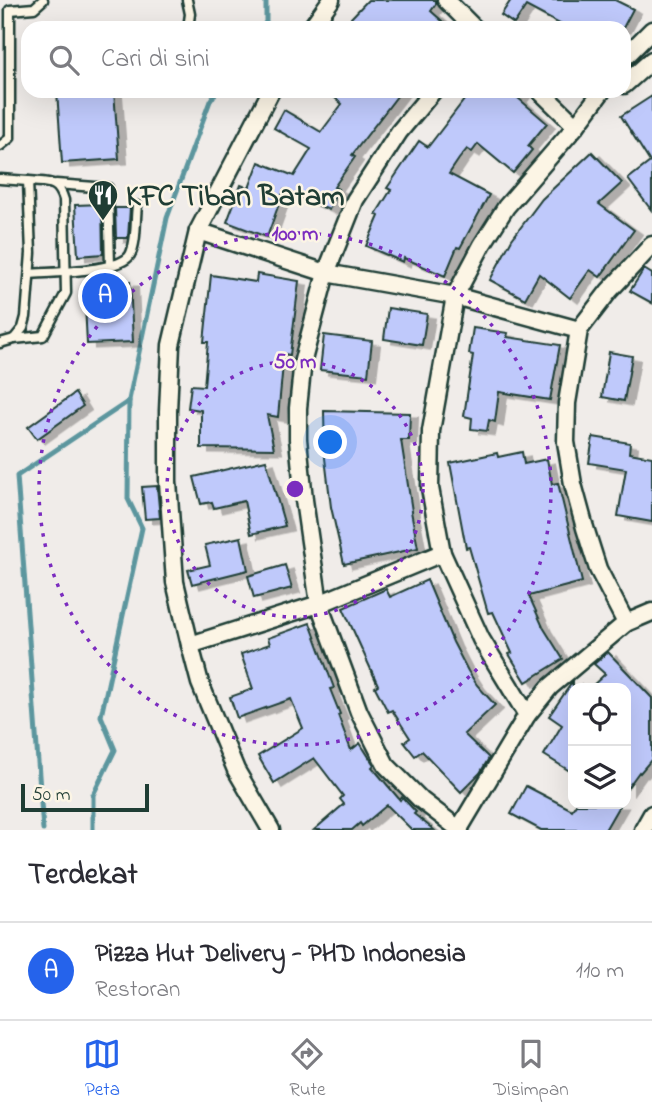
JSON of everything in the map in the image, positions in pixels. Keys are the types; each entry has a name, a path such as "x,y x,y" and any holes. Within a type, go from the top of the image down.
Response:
{"street":[{"path":"316,21 331,0"},
{"path":"446,0 467,21"},
{"path":"631,51 652,30"},
{"path":"631,79 652,60"},
{"path":"267,98 198,232 171,345 168,482 175,582 200,682 236,770 271,830"},
{"path":"427,98 399,132 360,190 326,273 303,360 298,439 319,604 359,712 386,765 421,800 459,830 527,715 550,687 626,623 652,611"},
{"path":"547,98 576,126"},
{"path":"527,715 481,639 442,553 430,488 429,455 435,399 455,296 482,245 506,207 598,98"},
{"path":"198,232 326,273 455,296 579,330"},
{"path":"626,623 598,569 573,484 566,442 567,403 579,330 608,291 652,246"},
{"path":"190,645 319,604 442,553"},
{"path":"643,830 652,814"}],"lane":[{"path":"0,10 34,8 43,0"},
{"path":"187,0 189,21"},
{"path":"0,146 10,138 10,10"},
{"path":"0,179 108,188 110,266"},
{"path":"14,339 23,328 26,317 30,274 28,181"},
{"path":"0,342 43,336 66,293 64,200 61,191 53,184"},
{"path":"30,274 110,266 124,262 133,247 137,206"}],"building":[{"path":"368,0 436,0 431,11 442,21 352,21 350,19"},
{"path":"511,0 615,0 633,9 627,21 554,21 526,6 516,21 510,21 501,15"},
{"path":"652,96 652,211 628,179 650,162 621,116"},
{"path":"57,98 115,98 119,159 62,163"},
{"path":"335,98 396,98 352,155 355,157 334,187 338,189 329,210 284,190 267,237 227,222 241,185 249,188 259,162 294,176 311,149 274,128 284,110 321,132 342,104"},
{"path":"466,98 518,98 547,123 528,146 532,150 513,173 478,144 472,152 467,149 449,174 489,195 460,248 457,247 445,276 404,258 403,262 366,246 379,216 376,214 391,190 387,188 419,141 428,147"},
{"path":"592,152 622,183 599,204 634,230 600,277 590,270 570,298 539,274 525,299 490,280 512,239 542,199"},
{"path":"102,204 103,254 78,256 75,205"},
{"path":"115,208 130,208 128,238 116,238"},
{"path":"644,269 652,274 652,303 630,291"},
{"path":"257,274 299,281 290,355 284,354 278,417 267,415 274,449 201,448 201,410 188,408 191,385 204,386 208,342 204,342 211,275 256,282"},
{"path":"130,282 133,342 87,344 84,284"},
{"path":"388,308 427,314 422,345 384,339"},
{"path":"473,328 508,333 507,337 560,345 550,400 499,392 495,422 489,420 487,431 471,429 472,418 464,416 473,355 469,354"},
{"path":"324,335 372,341 368,375 320,370"},
{"path":"609,352 632,356 624,401 602,397"},
{"path":"75,393 83,406 37,439 28,427"},
{"path":"324,411 410,413 409,440 401,440 418,548 344,564 331,507 325,458"},
{"path":"593,437 630,443 629,453 652,457 652,522 618,516 626,469 589,463"},
{"path":"522,452 524,464 547,459 552,484 558,483 582,582 529,596 543,627 563,659 526,682 509,654 512,653 493,612 488,613 469,547 466,548 450,463 497,453 498,457"},
{"path":"266,460 285,526 251,534 244,501 214,508 212,502 201,504 194,477"},
{"path":"157,486 160,518 145,519 142,487"},
{"path":"241,537 248,570 192,584 188,570 210,565 205,545"},
{"path":"285,565 292,588 254,598 248,576"},
{"path":"427,580 468,671 495,705 464,734 489,758 480,773 461,792 422,751 415,756 404,742 410,738 392,710 388,712 375,687 378,685 343,608 386,589 390,597"},
{"path":"310,623 334,688 330,689 351,750 360,743 374,765 372,767 400,800 402,797 416,812 414,814 434,830 412,830 387,805 362,826 360,823 352,830 314,830 344,804 340,799 343,796 314,758 274,783 258,756 303,728 291,699 237,718 230,697 253,689 241,654 270,644 268,638"},
{"path":"608,652 652,698 652,759 631,783 631,683 595,683 605,674 594,664"},
{"path":"568,688 568,770 544,755 562,725 549,716"},
{"path":"526,786 568,809 617,809 605,830 541,830 511,814"}],"waterway":[{"path":"266,0 266,21"},
{"path":"93,830 93,795 115,750 101,716 142,528 128,499 129,400 167,218 212,98"},
{"path":"43,830 17,476 129,401"}],"place":[{"name":"KFC Tiban Batam","path":"103,222"},
{"name":"Pizza Hut Delivery - PHD Indonesia","path":"105,296"}]}
